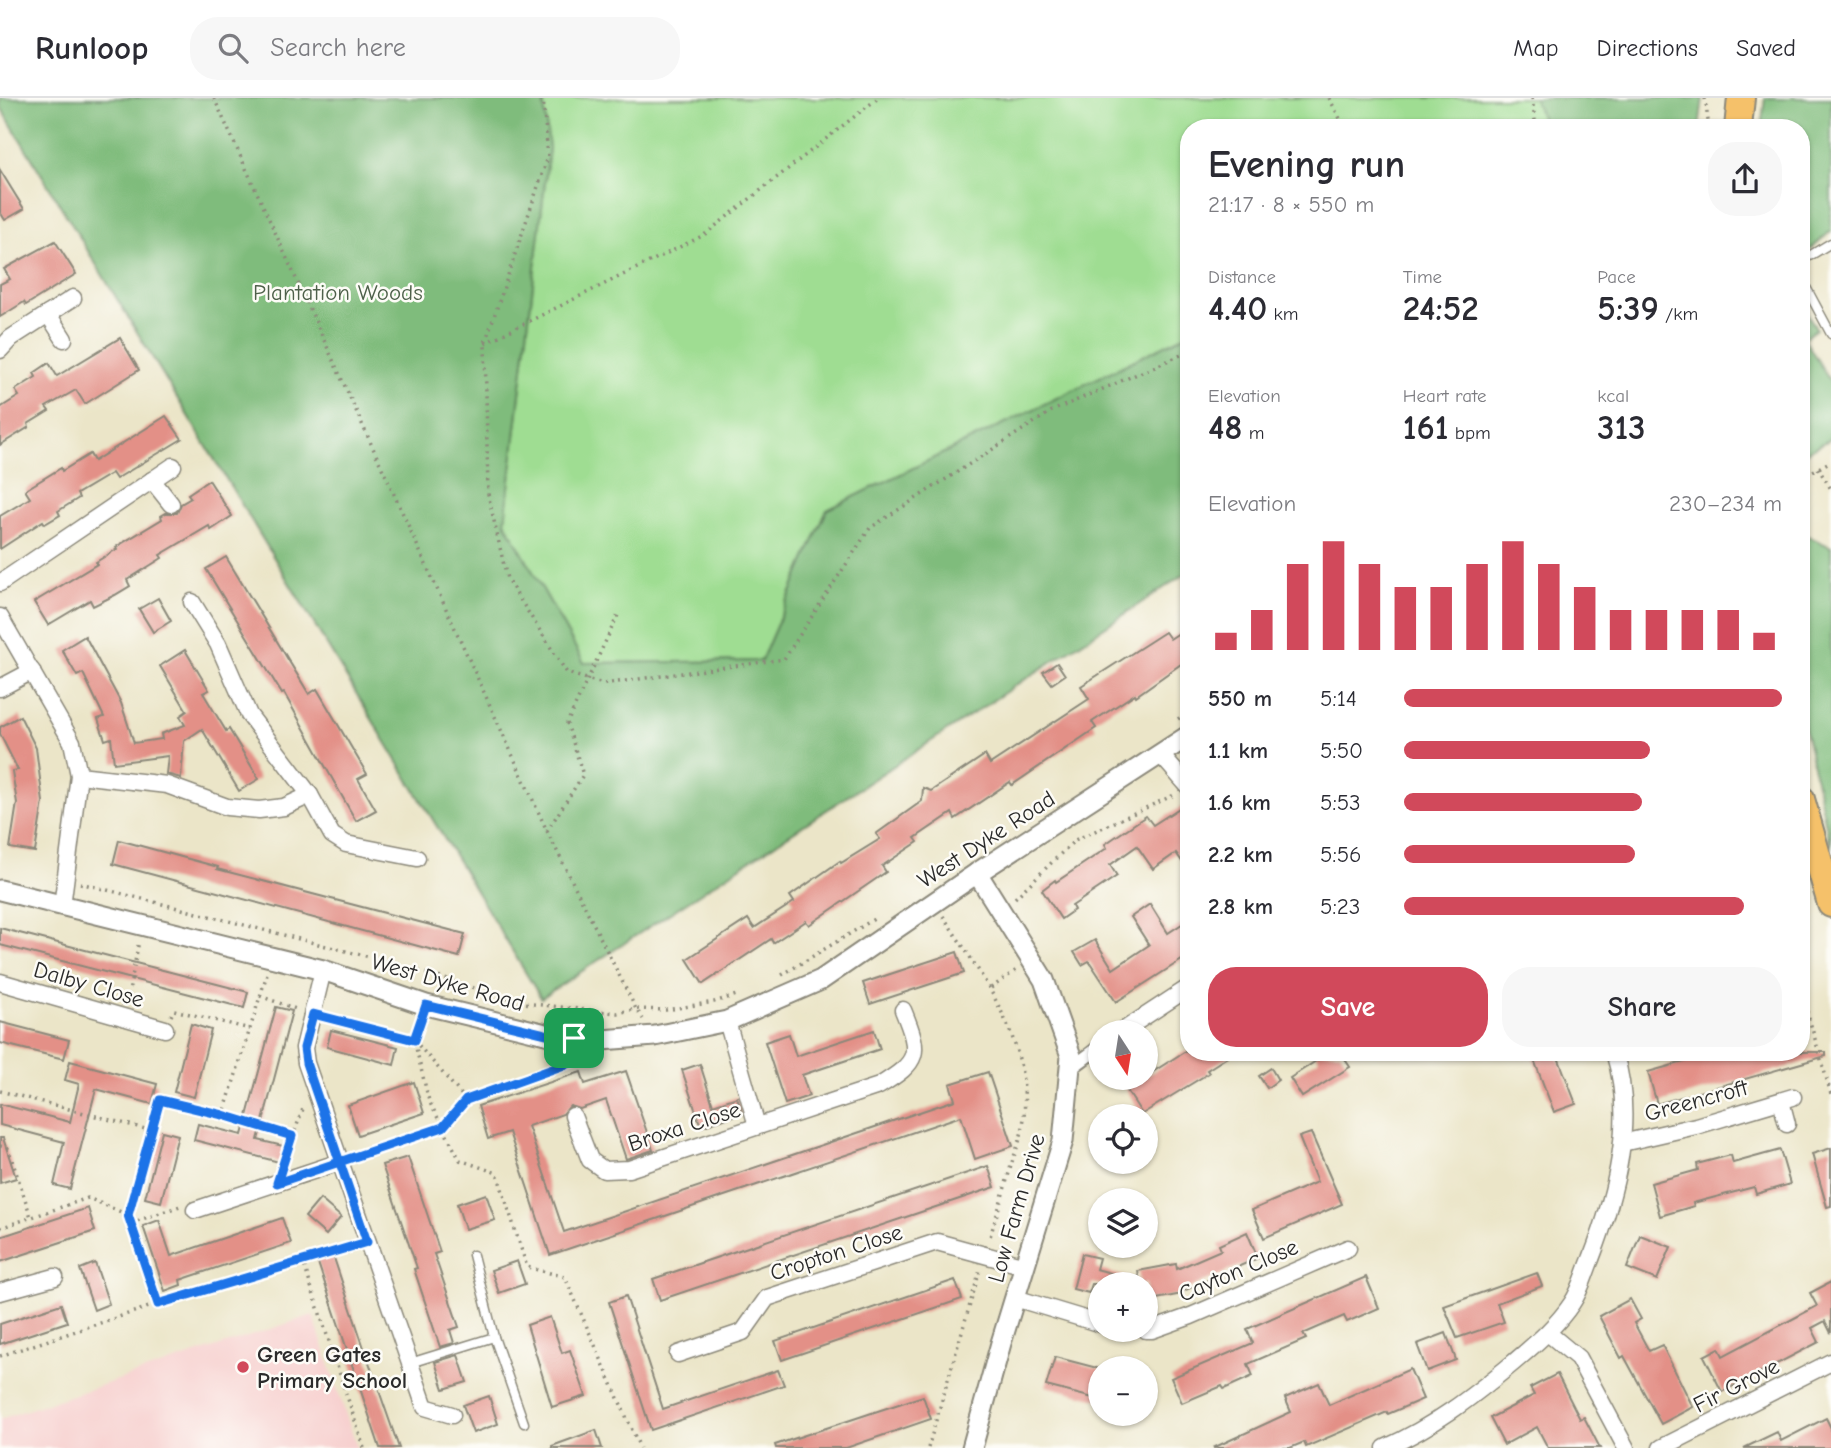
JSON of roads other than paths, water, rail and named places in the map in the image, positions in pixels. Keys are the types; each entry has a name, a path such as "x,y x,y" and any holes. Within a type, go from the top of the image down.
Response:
{"main road":[{"path":"1739,119 1741,98"},
{"path":"1810,830 1831,904"}],"street":[{"path":"0,349 11,338 73,298"},
{"path":"48,314 64,339"},
{"path":"0,583 173,466"},
{"path":"152,480 171,504"},
{"path":"192,602 218,644 249,715 310,795 332,835 346,844 416,858"},
{"path":"0,617 72,742 79,775 62,906"},
{"path":"0,688 32,671"},
{"name":"West Dyke Road","path":"0,890 323,970 426,1005 554,1036 602,1040 655,1036 727,1021 821,980 976,873 1161,755 1180,732"},
{"path":"1161,755 1180,787"},
{"path":"79,775 167,785 227,807 259,810 284,807 310,795"},
{"name":"Low Farm Drive","path":"972,1448 1063,1141 1071,1056 1044,980 976,873"},
{"path":"323,970 304,1048 306,1063 425,1407 452,1415"},
{"name":"Dalby Close","path":"0,982 165,1029"},
{"path":"1139,1020 1180,993"},
{"name":"Broxa Close","path":"573,1116 590,1160 604,1170 629,1169 879,1086 906,1069 916,1049 903,1010"},
{"name":"Broxa Close","path":"727,1021 757,1126"},
{"path":"1070,1069 1088,1056"},
{"path":"1392,1446 1444,1417 1548,1333 1574,1301 1599,1237 1620,1169 1623,1122 1620,1072 1617,1061"},
{"name":"Greencroft","path":"1622,1143 1696,1126 1787,1099 1787,1124"},
{"path":"195,1210 340,1162"},
{"name":"Cropton Close","path":"678,1353 743,1332 767,1298 937,1242 1025,1266"},
{"name":"Cayton Close","path":"1158,1328 1348,1248"},
{"path":"0,1292 55,1277"},
{"path":"1015,1298 1088,1320"},
{"path":"1548,1333 1578,1357 1626,1448"},
{"name":"Fir Grove","path":"1661,1448 1831,1362"}],"lane":[{"path":"1810,256 1831,243"},
{"path":"1810,295 1831,334"},
{"path":"473,1255 494,1337 524,1423"},
{"path":"410,1363 494,1337"}],"place":[{"name":"Green Gates Primary School","path":"243,1367"}],"park label":[{"name":"Plantation Woods","path":"338,292"}]}
